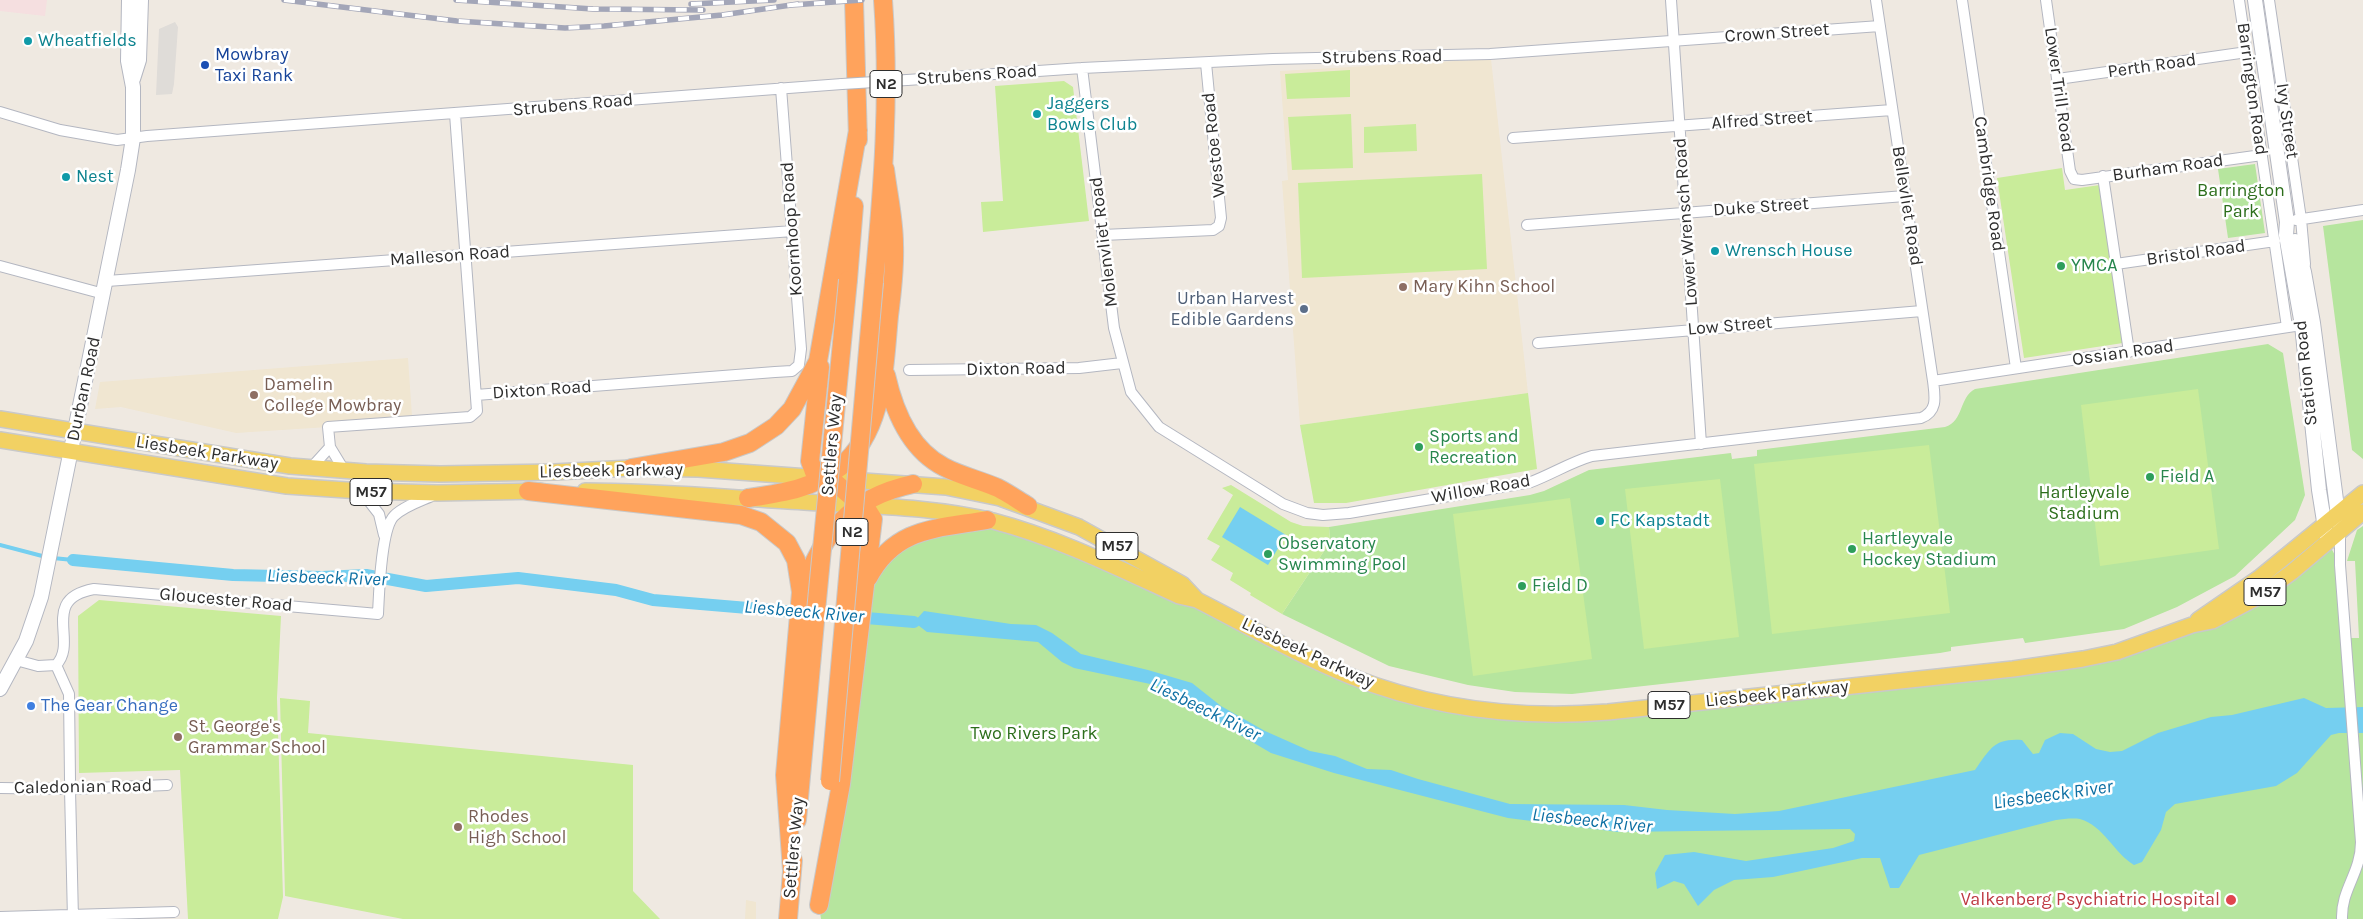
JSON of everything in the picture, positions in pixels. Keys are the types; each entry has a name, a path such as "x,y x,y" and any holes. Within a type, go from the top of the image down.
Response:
{"highway":[{"name":"Settlers Way","path":"788,919 848,280 858,130 854,0"},
{"name":"Settlers Way","path":"819,912 885,169 886,43 883,0"},
{"path":"631,468 724,452 750,443 776,426 792,409 818,361 858,130"},
{"path":"748,498 796,490 826,478 848,460 867,434 878,406 884,367 894,245 885,169"},
{"path":"819,912 841,784 873,519 826,478 814,472 810,461 824,321"},
{"path":"884,367 893,403 905,430 922,450 943,467 1000,489 1028,506"},
{"path":"801,595 821,545 841,521 858,505 874,495 889,489 913,484"},
{"path":"528,492 741,515 761,522 777,532 787,543 796,560 801,595 785,775 792,870"},
{"path":"863,592 878,561 901,540 927,530 987,520"}],"main road":[{"name":"Durban Road","path":"2,681 16,660 34,621 46,576 105,287 133,138 133,79 128,61 129,0"},
{"name":"Durban Road","path":"133,79 139,60 140,0"},
{"name":"Station Road","path":"2255,0 2269,152 2294,220 2304,272 2323,524 2328,542"},
{"name":"Station Road","path":"2294,220 2286,235 2308,324 2340,532"},
{"name":"Liesbeek Parkway","path":"0,419 187,451 311,468 440,474 554,472 631,468 720,470 913,484 974,492 1028,506 1079,527 1119,547 1182,584 1197,600"},
{"name":"Liesbeek Parkway","path":"0,440 287,486 361,491 438,493 631,491 858,505 941,512 987,520 1059,543 1178,596 1197,600 1322,664 1375,685 1422,699 1467,708 1550,715 1608,712 2083,660 2136,647 2192,624 2258,578 2363,493"},
{"name":"Liesbeek Parkway","path":"2192,624 2212,621 2256,598 2363,512"}],"street":[{"name":"Lower Wrensch Road","path":"1670,0 1701,444"},
{"name":"Bellevliet Road","path":"1876,0 1933,381 1935,405 1932,411"},
{"name":"Cambridge Road","path":"1962,0 2016,368"},
{"name":"Lower Trill Road","path":"2046,0 2070,171 2074,179"},
{"name":"Barrington Road","path":"2239,0 2247,52 2269,152 2275,241 2287,327"},
{"name":"Ivy Street","path":"2269,0 2294,220"},
{"name":"Crown Street","path":"1673,41 1880,26"},
{"name":"Strubens Road","path":"0,112 60,130 117,140 781,88 1082,68 1490,54 1673,41"},
{"name":"Perth Road","path":"2058,79 2247,52"},
{"name":"Westoe Road","path":"1103,235 1213,230 1219,226 1221,218 1206,63"},
{"name":"Molenvliet Road","path":"1082,68 1114,328 1131,392 1144,410"},
{"name":"Koornhoop Road","path":"781,88 801,349 799,365 796,368"},
{"name":"Alfred Street","path":"1513,138 1892,110"},
{"path":"455,114 476,394"},
{"name":"Burham Road","path":"2074,179 2269,152"},
{"path":"2103,176 2129,352"},
{"name":"Duke Street","path":"1527,225 1905,196"},
{"path":"2294,220 2363,210"},
{"name":"Malleson Road","path":"0,266 105,287 466,254 792,231"},
{"name":"Bristol Road","path":"2116,264 2275,241"},
{"name":"Low Street","path":"1538,343 1922,311"},
{"name":"Ossian Road","path":"1933,381 2308,324"},
{"name":"Dixton Road","path":"909,370 1079,368 1122,362"},
{"name":"Dixton Road","path":"330,447 328,427 470,417 477,410 476,394 775,372 796,368"},
{"name":"Willow Road","path":"1144,410 1160,428 1283,504 1306,513 1323,515 1349,513 1531,482 1550,475 1573,462 1592,456 1921,418 1932,411"},
{"path":"311,468 330,447 344,470"},
{"name":"Gloucester Road","path":"361,491 379,514 385,538"},
{"name":"Gloucester Road","path":"56,665 62,655 64,613 67,604 71,598 84,591 106,589 378,614 385,538 389,523 395,515 438,493"},
{"path":"2340,532 2340,565 2361,852 2358,866 2344,894 2342,919"},
{"path":"2328,542 2340,565"},
{"path":"16,660 38,666 56,665 69,694 73,917"},
{"name":"Caledonian Road","path":"0,788 70,784 167,785"},
{"path":"0,917 73,917 174,912"}],"shaded area":[{"path":"0,0 47,0 45,16 0,11"},
{"path":"175,22 178,27 172,94 156,95 159,29"},
{"name":"Mary Kihn School","path":"1491,59 1528,393 1300,425 1282,181 1288,180 1280,71"},
{"name":"Damelin College Mowbray","path":"408,358 412,416 328,427 236,433 121,407 95,409 100,382"},
{"path":"746,900 756,902 756,919 745,919"}],"green space":[{"path":"1350,70 1350,97 1287,99 1285,74"},
{"path":"1064,81 1073,87 1089,221 983,232 981,202 1003,201 995,86"},
{"path":"1351,114 1353,168 1292,170 1288,117"},
{"path":"1416,124 1417,151 1364,153 1364,127"},
{"name":"Barrington Park","path":"2255,164 2265,233 2228,238 2218,169"},
{"name":"YMCA","path":"2062,168 2065,190 2100,185 2123,343 2024,358 1997,178"},
{"path":"1482,174 1487,269 1302,278 1298,183"},
{"path":"2363,220 2363,459 2352,450 2323,226"},
{"name":"Hartleyvale Stadium","path":"2268,344 2283,353 2305,495 2295,520 2235,576 2177,607 2124,629 2025,643 2023,638 1951,647 1951,651 1940,653 1572,694 1515,692 1468,685 1389,666 1282,614 1330,542 1329,527 1530,495 1544,491 1589,470 1731,453 1732,459 1757,456 1757,450 1945,427 1955,420 1966,397 1975,389"},
{"name":"Field A","path":"2198,389 2219,549 2100,566 2081,405"},
{"name":"Sports and Recreation","path":"1528,393 1537,469 1346,503 1314,503 1300,425"},
{"name":"Hartleyvale Hockey Stadium","path":"1929,445 1950,613 1772,634 1754,464"},
{"path":"1720,479 1739,637 1644,649 1625,489"},
{"name":"Observatory Swimming Pool","path":"1231,485 1291,522 1303,526 1329,527 1330,542 1282,614 1250,595 1251,593 1230,580 1233,573 1211,560 1220,546 1207,539 1233,495 1222,488"},
{"name":"Field D","path":"1570,498 1592,659 1473,676 1453,514"},
{"name":"Two Rivers Park","path":"987,520 1017,528 1351,676 1519,714 2083,659 2212,621 2328,542 2340,565 2346,638 2359,638 2355,561 2347,561 2357,530 2363,526 2363,919 821,919 819,905 863,600 887,551"},
{"name":"St. George's Grammar School","path":"99,600 281,616 277,698 283,897 278,919 188,919 180,770 79,773 78,616"},
{"name":"Rhodes High School","path":"280,698 310,701 308,733 633,765 633,891 660,919 403,919 285,896"}],"water":[{"path":"1240,507 1286,535 1268,565 1222,537"},
{"path":"924,611 1011,624 1036,625 1052,633 1081,654 1192,683 1221,706 1265,731 1310,751 1335,756 1367,769 1391,770 1510,804 1624,805 1667,810 1735,814 1779,811 1975,770 1994,746 2005,741 2022,740 2033,754 2039,753 2045,740 2060,733 2073,734 2096,749 2110,752 2122,751 2158,733 2211,717 2232,715 2304,698 2326,708 2363,707 2363,733 2331,735 2297,773 2276,786 2175,804 2166,812 2161,830 2142,862 2134,865 2120,854 2096,827 2080,819 2065,819 1919,855 1899,888 1890,888 1880,858 1862,858 1773,877 1734,880 1714,890 1698,906 1684,884 1674,881 1657,889 1655,873 1665,855 1694,852 1746,861 1833,848 1854,841 1855,834 1850,829 1618,832 1508,818 1334,773 1271,753 1155,685 1074,668 1062,662 1038,642 927,632 914,622"}],"waterway":[{"name":"Liesbeeck River","path":"0,545 46,557"},
{"name":"Liesbeeck River","path":"53,558 73,560"},
{"name":"Liesbeeck River","path":"73,560 233,575 322,577 366,575 426,586 518,578 616,590 653,600 914,622"}],"railway":[{"path":"284,0 457,21 565,28 722,15 798,4"},
{"path":"456,0 593,9 703,10"},
{"path":"691,4 774,0"},
{"path":"792,5 862,0"}],"place":[{"name":"Wheatfields","path":"28,41"},
{"name":"Mowbray Taxi Rank","path":"205,65"},
{"name":"Jaggers Bowls Club","path":"1037,114"},
{"name":"Nest","path":"66,177"},
{"name":"Wrensch House","path":"1715,251"},
{"name":"YMCA","path":"2061,266"},
{"name":"Mary Kihn School","path":"1403,287"},
{"name":"Urban Harvest Edible Gardens","path":"1304,309"},
{"name":"Damelin College Mowbray","path":"254,395"},
{"name":"Sports and Recreation","path":"1419,447"},
{"name":"Field A","path":"2150,477"},
{"name":"FC Kapstadt","path":"1600,521"},
{"name":"Hartleyvale Hockey Stadium","path":"1852,549"},
{"name":"Observatory Swimming Pool","path":"1268,554"},
{"name":"Field D","path":"1522,586"},
{"name":"The Gear Change","path":"31,706"},
{"name":"St. George's Grammar School","path":"178,737"},
{"name":"Rhodes High School","path":"458,827"},
{"name":"Valkenberg Psychiatric Hospital","path":"2231,900"}]}
